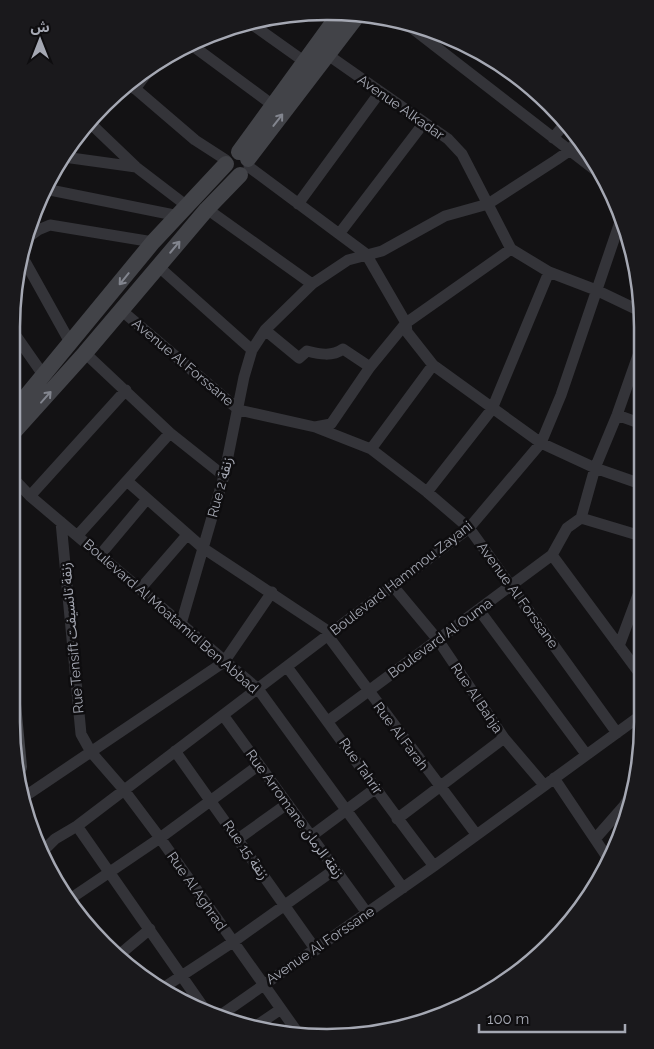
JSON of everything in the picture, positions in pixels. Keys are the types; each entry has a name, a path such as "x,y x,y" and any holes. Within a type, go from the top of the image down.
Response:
{"main road":[{"path":"20,425 85,353 207,209 274,106 334,20"},
{"path":"20,403 154,242 183,211 238,163 328,55 352,22"}],"street":[{"path":"258,28 304,62"},
{"path":"430,37 444,46 553,138 573,146"},
{"path":"197,49 274,106"},
{"name":"Avenue Alkadar","path":"328,55 423,124 448,139 462,154 511,249"},
{"path":"134,89 195,140 238,163 366,254 406,323 407,332 433,365 541,443 595,468 634,482"},
{"path":"298,204 380,92"},
{"path":"339,234 423,124"},
{"path":"94,127 183,211"},
{"path":"553,138 561,128"},
{"name":"Rue 2 زنقة","path":"181,624 224,476 239,410 244,377 252,350 265,330 312,284 348,260 382,250 445,216 488,204 573,146"},
{"path":"71,158 136,167"},
{"path":"52,190 183,211"},
{"path":"207,209 312,284"},
{"path":"35,232 50,225 154,242"},
{"name":"Boulevard Hammou Zayani","path":"55,839 77,826 470,528 541,443 560,395 618,228"},
{"path":"315,427 331,424 370,368 406,323 511,249 549,272 596,290 633,308"},
{"path":"27,264 71,344"},
{"path":"158,267 252,350"},
{"path":"428,492 492,408 549,272"},
{"name":"Avenue Al Forssane","path":"121,310 239,410 315,427 370,449 428,492 470,528 617,733"},
{"path":"265,330 299,358 307,351 337,354 343,350 370,368"},
{"path":"20,342 44,376"},
{"path":"85,353 170,433 224,476"},
{"path":"370,449 433,365"},
{"path":"634,376 595,468 582,518 567,528 552,555 634,666"},
{"path":"30,496 126,390"},
{"path":"617,415 634,421"},
{"path":"78,535 170,433"},
{"name":"Rue Al Farah","path":"127,481 203,548 272,592 329,635 368,692 476,834"},
{"name":"Boulevard Al Moatamid Ben Abbad","path":"20,485 224,662 258,689 344,811 403,888"},
{"path":"100,555 147,499"},
{"path":"582,518 634,534"},
{"name":"Rue Tensift زنقة تانسيفت","path":"61,522 80,728 90,752"},
{"path":"140,588 187,535"},
{"name":"Boulevard Al Ouma","path":"328,721 552,555"},
{"name":"Rue Al Bahja","path":"393,586 438,640 504,738 544,785"},
{"path":"29,794 224,662 272,592"},
{"path":"619,646 634,606"},
{"path":"479,610 586,754"},
{"name":"Rue Tahrir","path":"287,667 328,721 397,819 434,866"},
{"name":"Rue Arromane زنقة الرمان","path":"224,715 258,765 367,913"},
{"name":"Avenue Al Forssane","path":"225,1012 262,984 316,950 434,866 634,720"},
{"path":"397,819 504,738"},
{"name":"Rue 15 زنقة","path":"175,751 316,950"},
{"name":"Rue Al Aghrad","path":"90,752 124,790 160,838 294,1027"},
{"path":"74,896 160,838 258,765"},
{"path":"554,778 604,854"},
{"path":"310,837 376,788"},
{"path":"238,839 287,804"},
{"path":"595,839 622,809"},
{"path":"77,826 199,1001"},
{"path":"44,842 55,839"},
{"path":"47,847 55,839"},
{"path":"169,985 334,870"},
{"path":"123,951 150,929"},
{"path":"262,1022 281,1009"}]}
